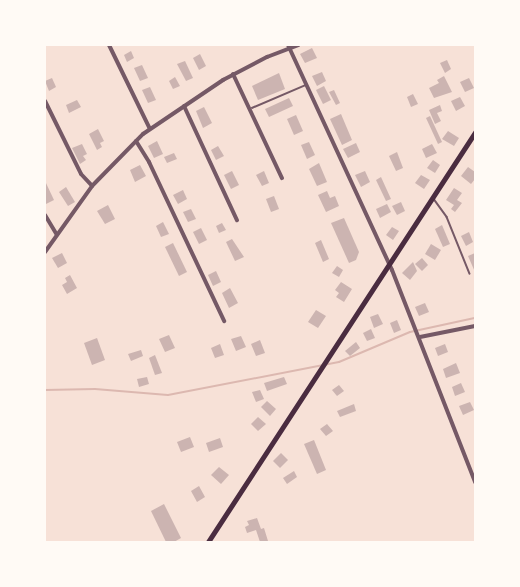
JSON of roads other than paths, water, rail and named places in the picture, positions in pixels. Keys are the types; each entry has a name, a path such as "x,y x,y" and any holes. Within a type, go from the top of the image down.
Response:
{"main road":[{"path":"208,542 475,132"}],"street":[{"path":"108,45 150,129"},
{"path":"45,252 92,186 150,129 233,74 289,47 300,45"},
{"path":"289,47 416,327 475,482"},
{"path":"233,74 282,178"},
{"path":"45,100 81,174 92,186"},
{"path":"184,106 237,220"},
{"path":"136,141 149,162 224,321"},
{"path":"45,215 57,235"},
{"path":"419,335 475,326"}],"lane":[{"path":"250,109 306,85"},
{"path":"433,196 447,217 470,274"}],"waterway":[{"path":"45,390 95,389 168,395 339,362 410,332 475,318"}]}
